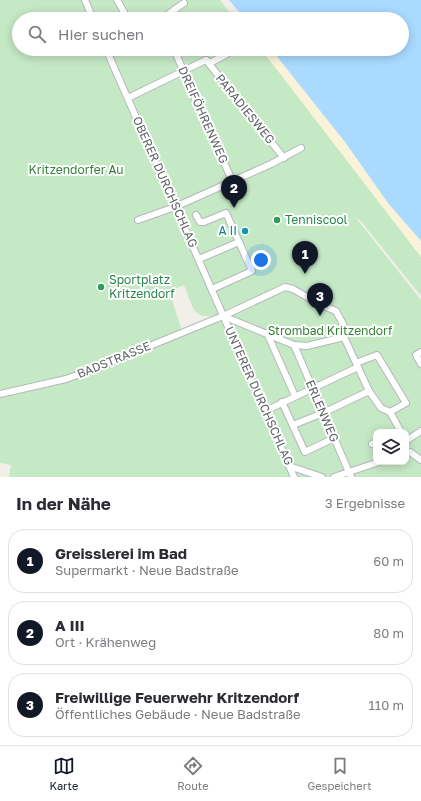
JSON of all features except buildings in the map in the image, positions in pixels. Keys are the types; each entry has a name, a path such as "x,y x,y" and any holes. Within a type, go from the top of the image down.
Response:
{"street":[{"path":"85,0 90,12"},
{"path":"117,0 124,12"},
{"path":"171,12 184,3"},
{"name":"OBERER DURCHSCHLAG","path":"110,56 224,316"},
{"name":"DREIFÖHRENWEG","path":"177,56 205,122 232,180"},
{"path":"128,98 206,60 210,63 223,56"},
{"name":"PARADIESWEG","path":"206,60 284,158"},
{"path":"138,220 176,207 232,180 284,158 302,148"},
{"path":"196,215 200,222 204,222 226,213 252,271 212,289"},
{"path":"199,259 239,242"},
{"name":"BADSTRASSE","path":"0,394 66,379 98,367 224,316 285,287 294,289 319,304 336,311 343,324 342,331 344,337"},
{"path":"224,316 294,345 307,346 344,337 368,391 381,408 390,412 399,429"},
{"name":"UNTERER DURCHSCHLAG","path":"224,316 294,477"},
{"path":"266,333 295,396"},
{"name":"ERLENWEG","path":"294,345 350,475"},
{"path":"419,354 421,364"},
{"path":"265,411 377,355 406,403 390,412"},
{"path":"293,425 323,413 368,391"},
{"path":"282,402 305,452 334,438"},
{"path":"409,440 421,431"},
{"path":"409,453 421,460"},
{"path":"334,477 350,475 373,465"},
{"path":"289,466 322,477"}],"green space":[{"path":"0,0 220,0 229,12 12,12 12,56 266,56 421,257 421,296 360,220 356,218 421,300 421,477 295,477 224,314 214,316 200,315 193,307 184,285 169,291 183,334 222,318 292,477 9,477 11,465 0,463"}],"sand":[{"path":"266,56 277,56 345,142 388,203 421,241 421,257"}],"water":[{"path":"229,0 421,0 421,241 388,203 345,142 277,56 409,56 409,12 239,12"}],"place":[{"name":"A III","path":"234,208"},
{"name":"Tenniscool","path":"277,220"},
{"name":"A II","path":"245,231"},
{"name":"Greisslerei im Bad","path":"305,274"},
{"name":"Sportplatz Kritzendorf","path":"101,287"},
{"name":"Freiwillige Feuerwehr Kritzendorf","path":"320,316"}],"park label":[{"name":"Kritzendorfer Au","path":"76,170"},
{"name":"Strombad Kritzendorf","path":"330,331"}]}
